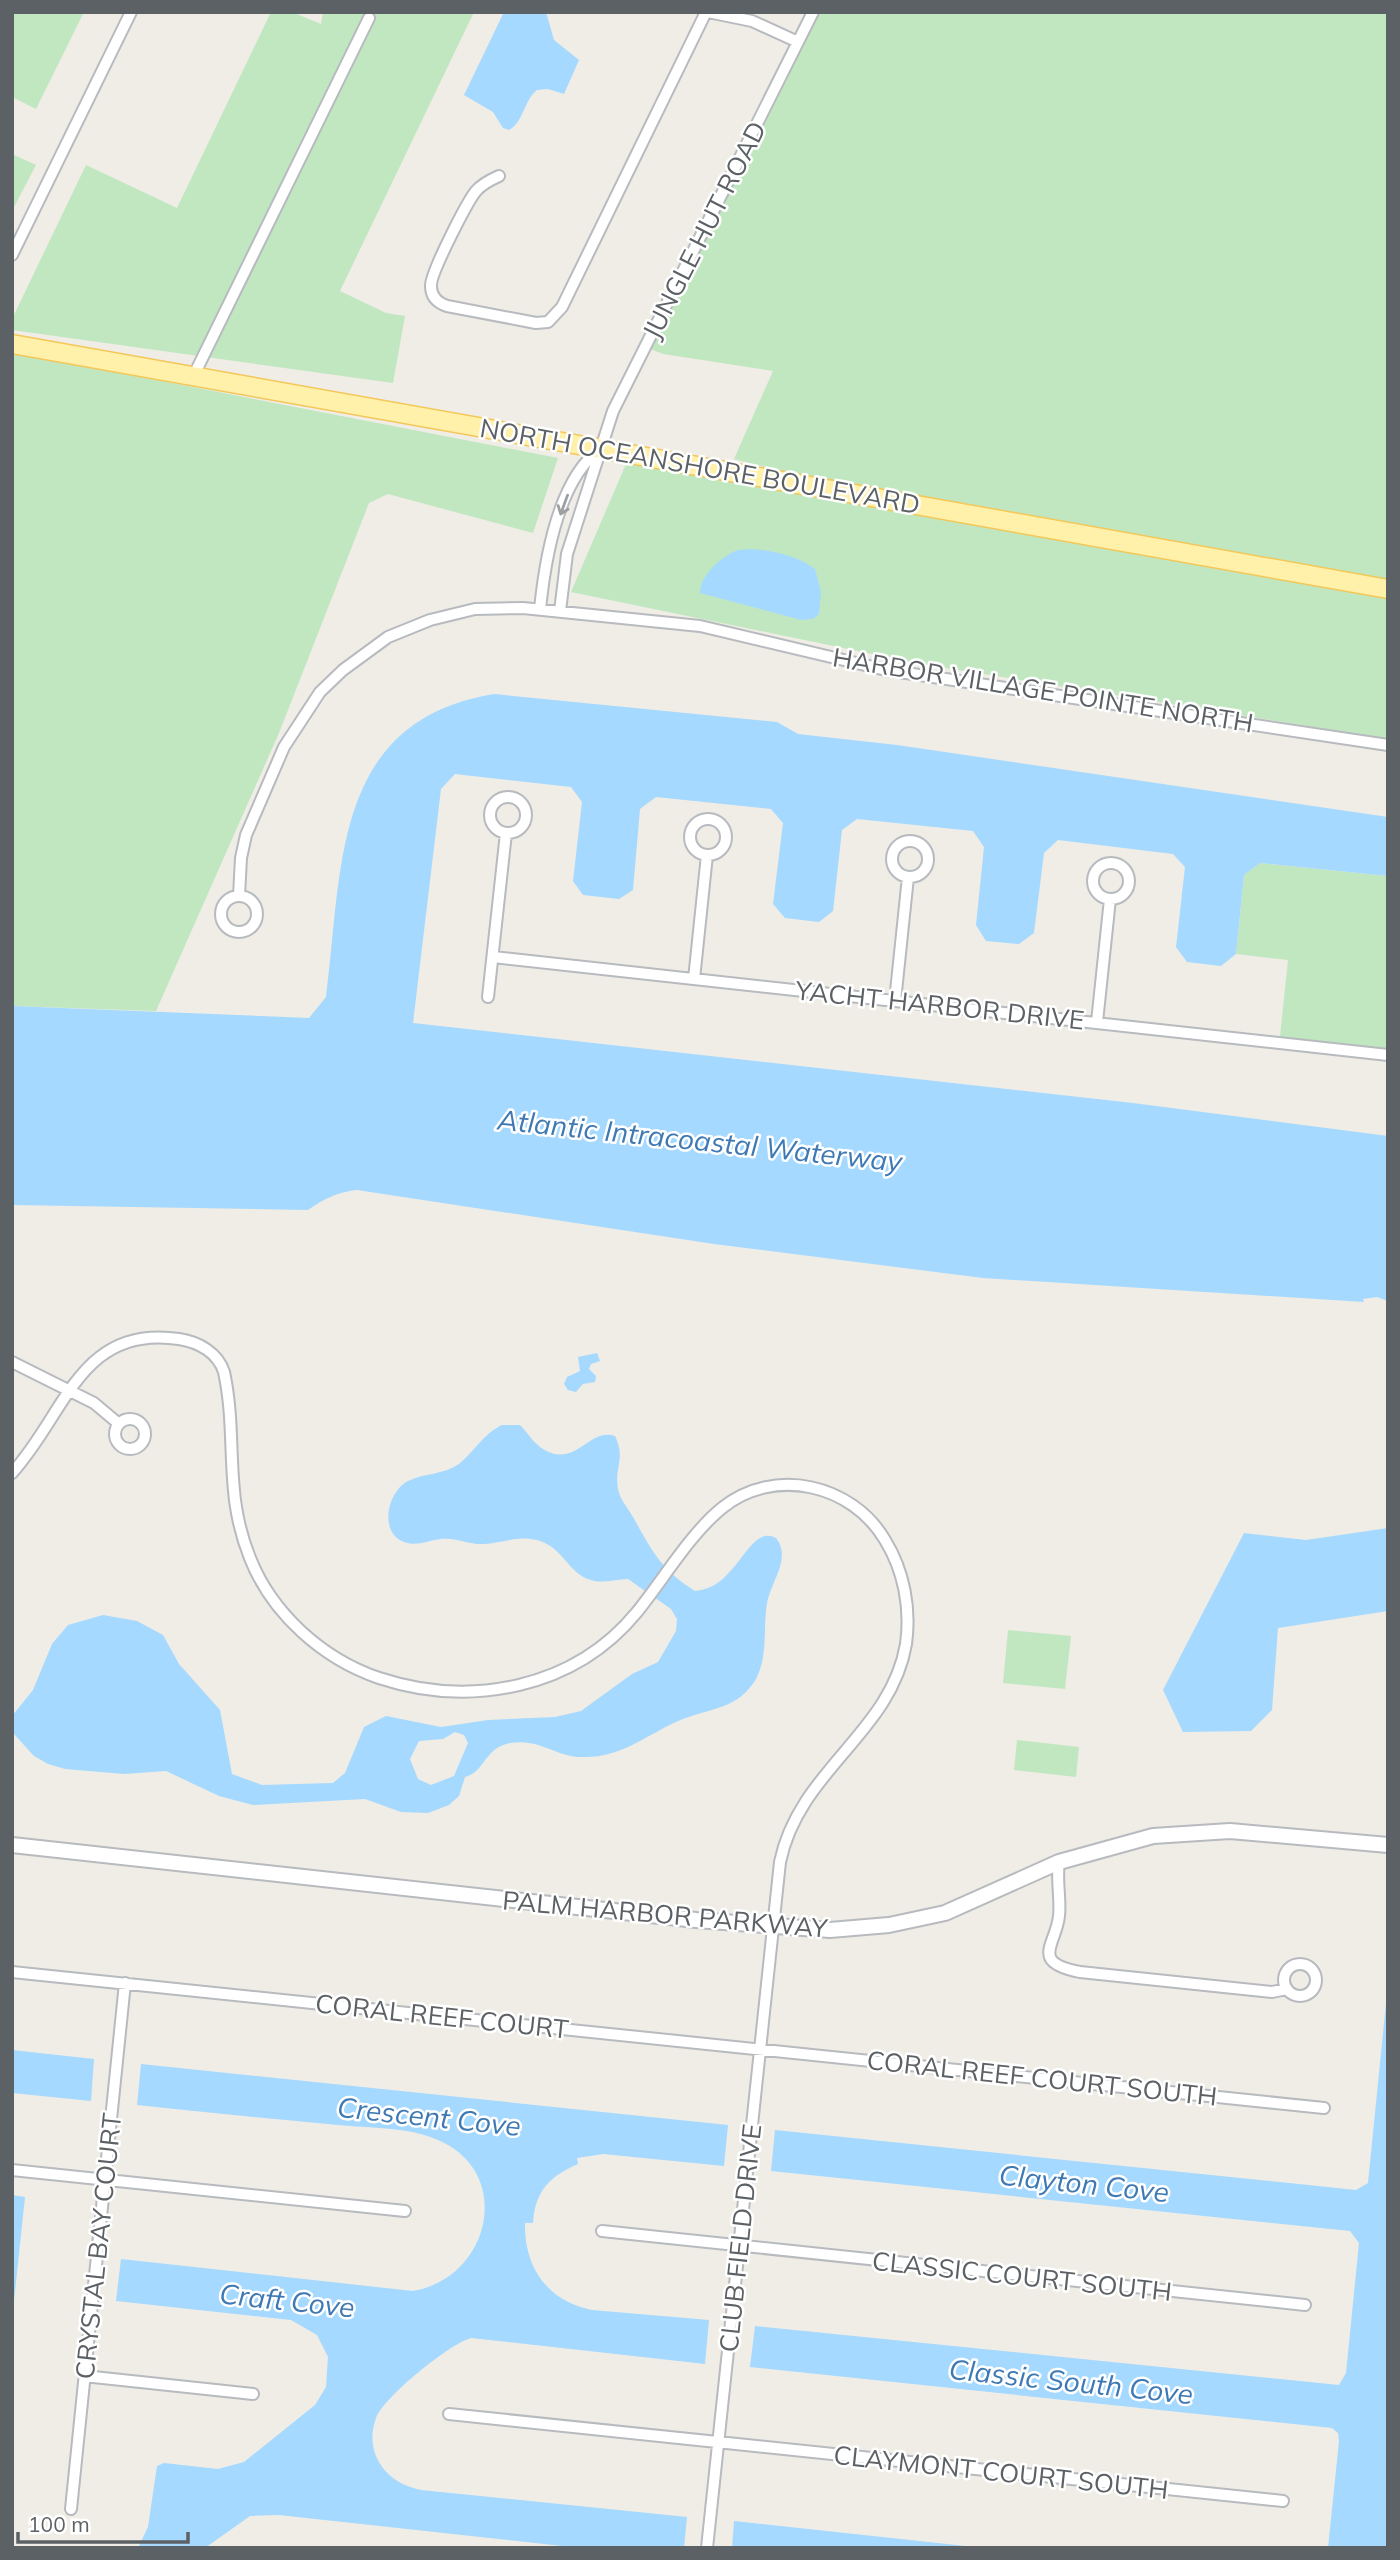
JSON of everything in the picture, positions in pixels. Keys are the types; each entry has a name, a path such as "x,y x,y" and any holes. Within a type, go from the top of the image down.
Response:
{"main road":[{"name":"NORTH OCEANSHORE BOULEVARD","path":"12,344 1388,589"}],"street":[{"path":"12,255 131,12"},
{"path":"499,176 482,186 471,197 433,275 433,295 440,303 451,307 536,323 551,320 562,307 707,12 752,21 798,42"},
{"name":"JUNGLE HUT ROAD","path":"560,611 564,564 613,411 813,12"},
{"path":"193,377 369,18"},
{"path":"540,609 546,561 564,503 580,467 600,449"},
{"name":"HARBOR VILLAGE POINTE NORTH","path":"239,896 242,847 278,760 302,716 332,680 388,638 430,620 461,611 491,607 540,609 700,626 886,670 1388,745"},
{"path":"488,997 506,833"},
{"path":"694,979 707,855"},
{"path":"895,1001 908,877"},
{"path":"1097,1022 1110,900"},
{"name":"YACHT HARBOR DRIVE","path":"493,957 1388,1055"},
{"name":"CLUB FIELD DRIVE","path":"12,1473 98,1355 129,1340 151,1338 181,1339 214,1354 223,1368 226,1382 234,1508 254,1568 274,1599 300,1630 329,1654 355,1669 428,1691 470,1693 514,1687 553,1674 590,1654 617,1633 637,1612 713,1516 735,1499 774,1486 804,1486 832,1492 863,1513 886,1541 902,1579 907,1624 898,1673 872,1718 810,1792 793,1817 779,1862 707,2548"},
{"path":"12,1362 94,1403 119,1424"},
{"name":"PALM HARBOR PARKWAY","path":"12,1845 772,1927 830,1930 911,1921 960,1908 1059,1862 1132,1840 1203,1832 1257,1832 1387,1845"},
{"path":"1059,1862 1056,1883 1059,1918 1049,1950 1053,1961 1061,1967 1080,1972 1272,1992 1287,1989"},
{"name":"CORAL REEF COURT","path":"12,1972 760,2049"},
{"name":"CRYSTAL BAY COURT","path":"71,2509 125,1983"},
{"name":"CORAL REEF COURT SOUTH","path":"760,2049 1324,2108"},
{"path":"12,2170 405,2211"},
{"name":"CLASSIC COURT SOUTH","path":"602,2231 1305,2305"},
{"path":"85,2376 253,2394"},
{"name":"CLAYMONT COURT SOUTH","path":"449,2414 1283,2501"}],"green space":[{"path":"12,12 84,12 36,109 12,97"},
{"path":"271,12 292,12 321,24 323,12 474,12 340,291 386,313 405,316 393,383 12,330 12,319 86,165 177,208"},
{"path":"819,12 1388,12 1388,583 813,480 734,459 773,371 663,354 648,348"},
{"path":"12,154 36,165 12,211"},
{"path":"12,352 558,458 533,533 388,494 369,503 279,733 156,1011 12,1006"},
{"path":"626,464 812,491 1388,595 1388,739 921,664 571,592"},
{"path":"1260,863 1388,876 1388,1058 1279,1046 1288,960 1236,954 1244,875"},
{"path":"1008,1630 1071,1636 1065,1689 1003,1683"},
{"path":"1017,1740 1079,1747 1076,1777 1014,1770"}],"water":[{"path":"504,12 546,12 554,40 579,60 564,94 548,89 537,90 514,127 509,130 503,128 493,112 464,95"},
{"path":"738,550 778,553 798,559 815,569 821,592 819,614 813,619 801,620 700,593 704,580 713,567"},
{"name":"Atlantic Intracoastal Waterway","path":"494,694 777,722 798,734 897,745 1388,817 1388,876 1260,863 1244,875 1236,954 1221,966 1187,962 1176,947 1185,867 1173,854 1058,840 1044,853 1034,933 1019,944 986,941 976,925 984,847 973,831 857,819 842,830 833,911 819,922 785,918 773,904 783,823 771,809 656,797 640,809 633,890 619,899 583,895 573,881 582,802 571,787 455,774 441,789 413,1023 1133,1103 1388,1136 1388,1301 1377,1297 1363,1299 1364,1302 983,1278 714,1244 357,1190 343,1192 308,1210 12,1205 12,1006 309,1018 326,997 336,899 344,852 355,807 374,768 401,735 441,709"},
{"path":"597,1353 600,1361 591,1364 589,1369 596,1376 595,1382 583,1384 576,1392 568,1390 564,1384 567,1377 580,1371 578,1357"},
{"path":"502,1425 520,1425 539,1447 555,1454 573,1451 597,1437 615,1436 620,1451 617,1475 622,1500 658,1559 695,1591 710,1588 722,1580 758,1540 766,1536 776,1538 782,1554 781,1562 767,1603 763,1659 750,1688 721,1707 687,1717 631,1746 608,1754 573,1756 521,1742 501,1746 477,1770 465,1777 459,1796 449,1805 428,1813 401,1812 365,1799 253,1805 219,1796 166,1771 124,1774 65,1769 48,1764 34,1756 14,1734 12,1716 33,1690 52,1644 68,1625 103,1615 137,1621 163,1635 179,1664 220,1710 232,1774 262,1785 333,1783 345,1773 364,1727 386,1716 441,1727 488,1720 555,1717 581,1711 632,1674 658,1662 676,1631 677,1619 671,1609 628,1579 591,1580 576,1571 550,1546 531,1539 478,1544 447,1539 414,1544 404,1542 391,1530 391,1502 401,1486 414,1478 447,1470 459,1464","holes":["455,1732 464,1735 468,1743 454,1776 431,1785 418,1779 410,1759 419,1741 443,1739"]},
{"path":"1388,1528 1388,1611 1278,1628 1272,1710 1251,1731 1183,1732 1163,1690 1244,1533 1306,1540"},
{"path":"1388,1983 1388,2548 1328,2548 1339,2441 1338,2433 1332,2428 750,2367 755,2326 1339,2385 1346,2373 1359,2243 1350,2231 771,2171 775,2130 1356,2190 1368,2183"},
{"path":"12,2050 94,2059 91,2101 12,2093"},
{"path":"141,2064 728,2125 724,2166 603,2154 577,2158 578,2164 559,2174 546,2186 537,2202 533,2223 525,2223 529,2254 534,2267 541,2280 562,2299 592,2310 709,2320 705,2364 471,2338 448,2350 418,2372 391,2397 376,2418 373,2431 373,2444 381,2465 388,2474 409,2487 687,2517 684,2548 580,2548 279,2515 250,2516 205,2548 138,2548 148,2527 157,2466 164,2463 218,2469 244,2462 315,2405 326,2387 328,2357 317,2335 291,2320 116,2301 121,2259 413,2291 439,2282 460,2267 475,2246 483,2223 484,2199 477,2176 462,2155 427,2136 389,2129 137,2105"},
{"path":"12,2195 25,2197 12,2320"},
{"path":"734,2521 984,2548 732,2548"}],"water label":[{"name":"Crescent Cove","path":"429,2116"},
{"name":"Clayton Cove","path":"1084,2183"},
{"name":"Craft Cove","path":"287,2300"},
{"name":"Classic South Cove","path":"1071,2381"}]}
